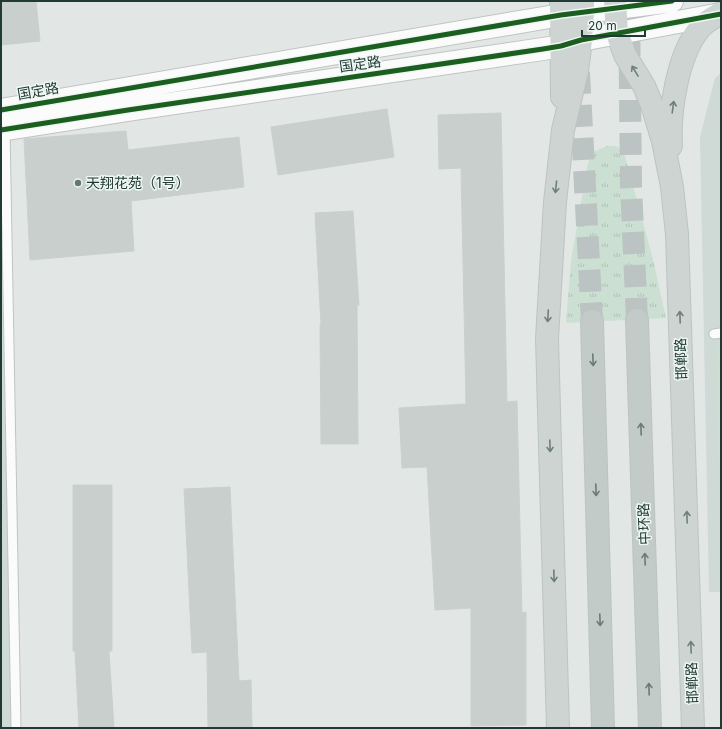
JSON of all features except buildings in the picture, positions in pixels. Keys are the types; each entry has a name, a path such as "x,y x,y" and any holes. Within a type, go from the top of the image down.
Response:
{"highway":[{"name":"中环路","path":"637,320 650,728"},
{"path":"592,321 603,728"}],"main road":[{"name":"邯郸路","path":"615,5 617,33 625,55 644,86 652,105 663,141 672,188 677,234 693,728"},
{"path":"571,43 583,6"},
{"path":"558,728 547,340 554,202 560,148 577,71 561,8"},
{"path":"672,188 670,138 678,77 690,43 699,29 708,20 720,14"}],"street":[{"name":"国定路","path":"2,120 561,8 672,1"},
{"name":"国定路","path":"2,120 128,110 571,43 720,14"}],"lane":[{"path":"2,120 16,728"}],"shaded area":[{"path":"721,73 721,592 709,592 700,137 715,78"},
{"path":"1,223 12,728 1,728"}],"green space":[{"path":"607,146 616,146 624,152 653,259 666,318 566,323 571,261 588,163 593,152"},
{"path":"716,343 721,343 721,527"}],"tunnel":[{"path":"629,1 631,186 637,320"},
{"path":"579,72 592,321"}],"cycle path":[{"path":"1,110 561,15 672,1"},
{"path":"1,130 543,49 561,46 581,40 721,14"}],"place":[{"name":"天翔花苑（1号）","path":"78,183"}]}
